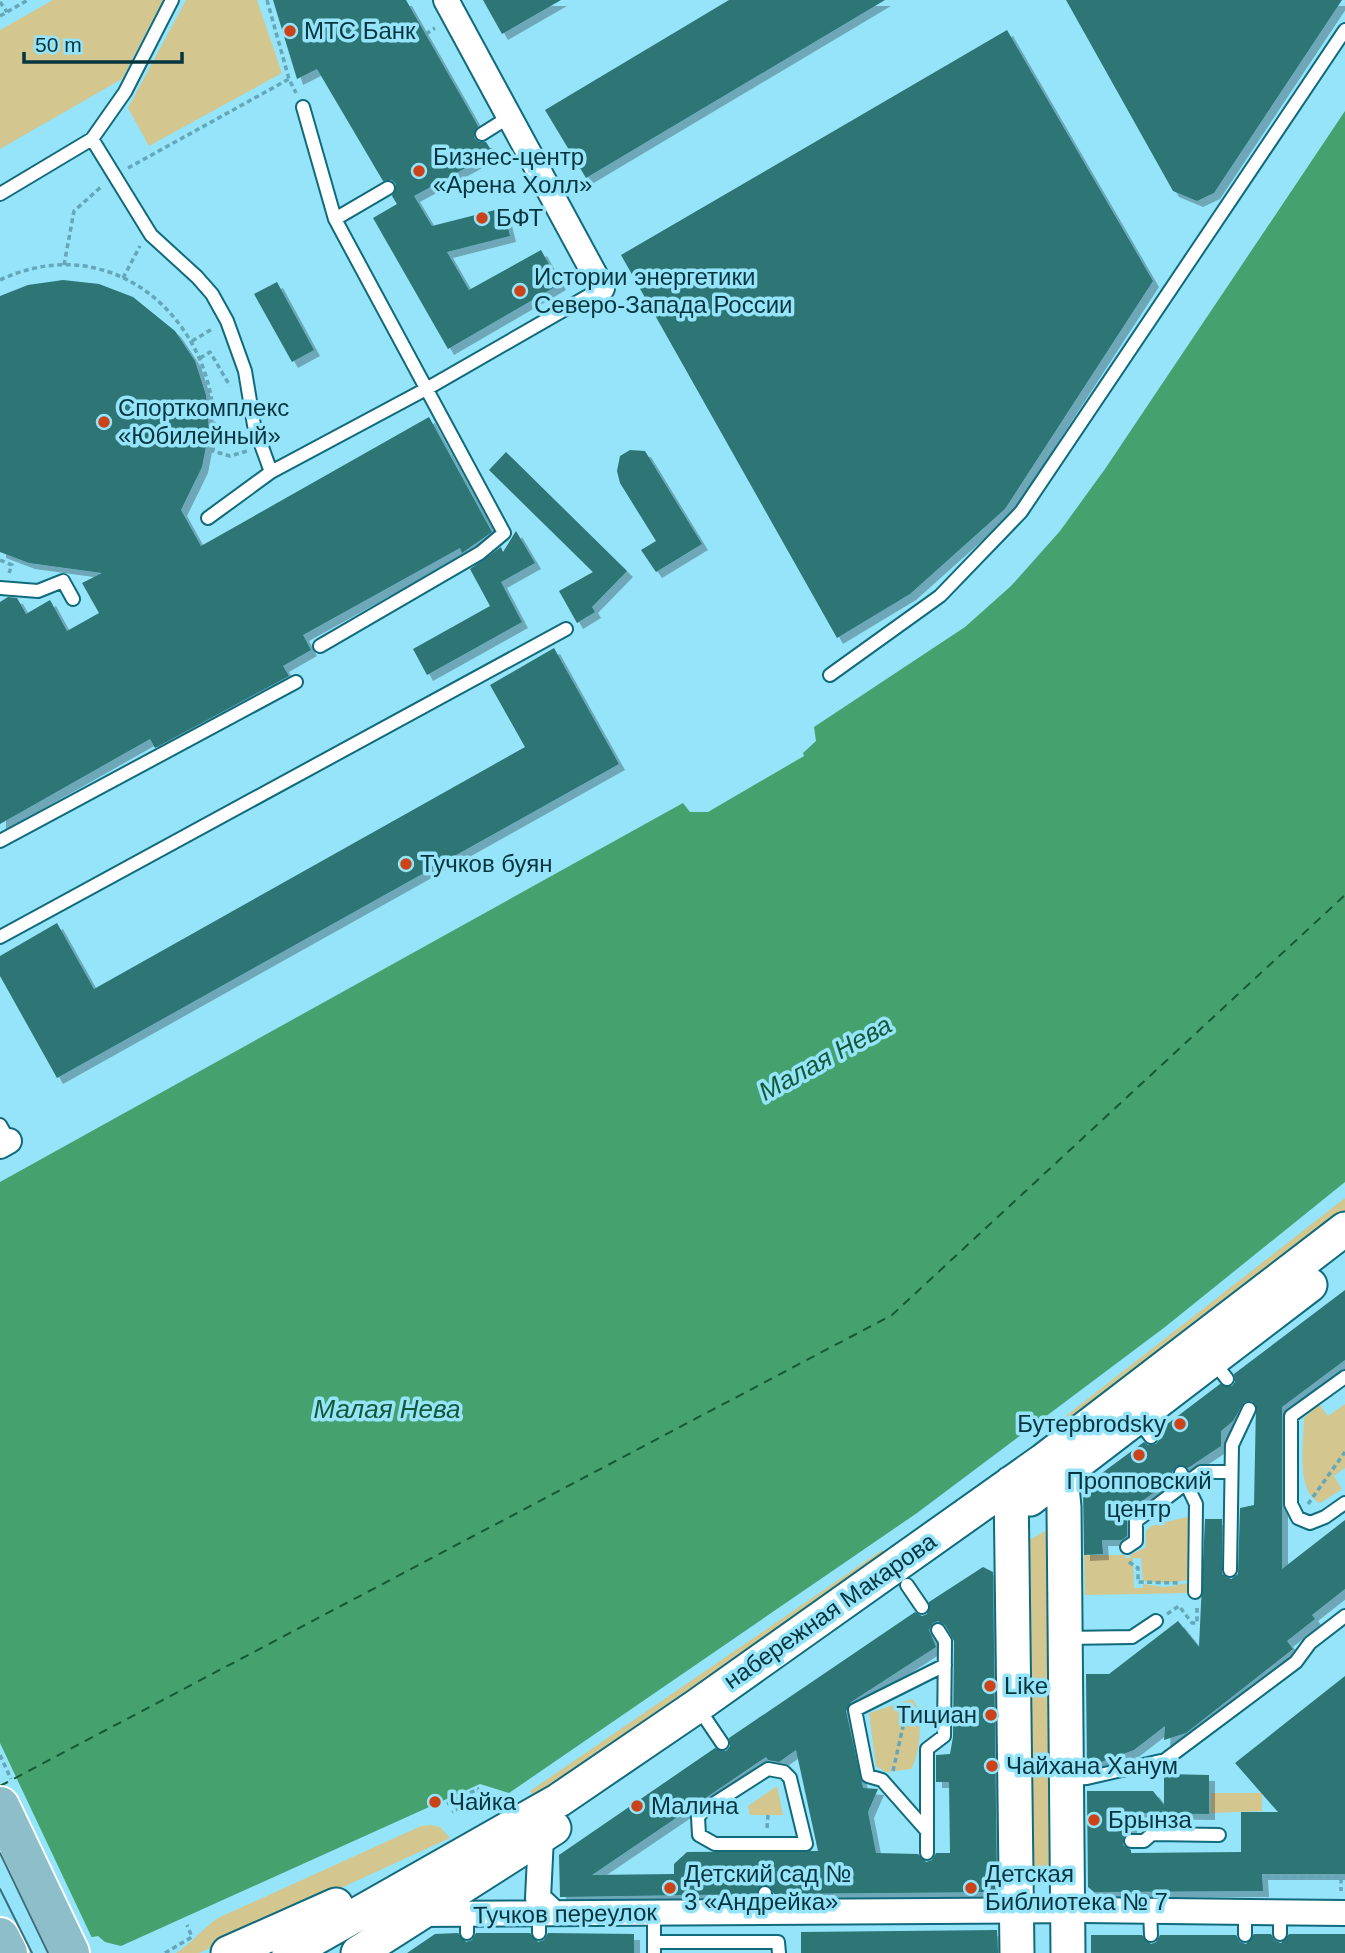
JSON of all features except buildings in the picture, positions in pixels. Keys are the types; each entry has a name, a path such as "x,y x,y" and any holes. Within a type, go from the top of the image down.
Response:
{"main road":[{"name":"набережная Макарова","path":"358,1953 414,1899 559,1800 709,1724 1053,1468 1345,1229"},
{"name":"набережная Макарова","path":"1053,1468 1144,1428 1220,1370 1345,1257"},
{"path":"1053,1468 1064,1638 1066,1779 1076,1842 1067,1911 1068,1953"},
{"name":"набережная Макарова","path":"289,1953 414,1899 541,1837 709,1724 914,1596 1010,1498"},
{"path":"1010,1498 1017,1953"},
{"path":"0,1806 69,1951"},
{"path":"228,1953 346,1900 414,1899"},
{"path":"0,1937 8,1953"}],"street":[{"path":"446,0 602,288"},
{"path":"541,1837 538,1898 544,1920"},
{"name":"Тучков переулок","path":"414,1899 467,1924 765,1903 927,1905 1016,1912 1067,1911 1151,1923 1280,1923 1343,1905"}],"lane":[{"path":"0,194 92,139 125,92 172,0"},
{"path":"830,675 940,596 1021,512 1345,30"},
{"path":"303,107 335,219 504,533 480,554 320,646"},
{"path":"482,134 509,117"},
{"path":"92,139 151,235 197,277 212,294 227,321 243,362 254,425 271,472"},
{"path":"335,219 388,188"},
{"path":"208,518 271,472 428,388 602,288"},
{"path":"0,588 38,591 63,581 73,599"},
{"path":"0,937 566,629"},
{"path":"0,841 296,682"},
{"path":"1345,1377 1291,1416 1291,1504 1298,1518 1310,1522 1325,1517 1345,1503"},
{"path":"1230,1570 1232,1445 1249,1409"},
{"path":"1127,1547 1136,1541 1136,1521 1184,1477 1201,1472 1231,1472"},
{"path":"1184,1477 1196,1504 1195,1587"},
{"path":"1066,1779 1087,1778 1165,1760 1296,1661 1310,1643 1345,1616"},
{"path":"1064,1638 1132,1637 1156,1621"},
{"path":"927,1853 926,1749 944,1736 945,1641 938,1630"},
{"path":"927,1831 882,1780 868,1776 855,1710 945,1665"},
{"path":"776,1769 784,1772 794,1786 806,1844 767,1848 715,1844 699,1835 698,1817 745,1776 776,1769"},
{"path":"1131,1841 1144,1840 1152,1834 1219,1835"},
{"path":"654,1912 654,1948 779,1942 779,1953"}],"path":[{"path":"0,16 28,0"},
{"path":"267,0 289,79 303,107"},
{"path":"0,2 7,12"},
{"path":"426,34 440,25"},
{"path":"64,265 74,211 115,175 289,79"},
{"path":"123,278 136,249"},
{"path":"0,280 24,271 64,265 104,271 123,278 155,297 192,341 201,358 215,413 213,451 230,456"},
{"path":"192,341 214,328"},
{"path":"201,358 210,352 232,390"},
{"path":"0,560 12,565 9,572"},
{"path":"1298,1518 1345,1452"},
{"path":"1127,1547 1128,1561 1138,1568 1138,1582 1195,1587 1197,1623 1192,1623 1179,1606 1156,1621"},
{"path":"889,1788 905,1722 914,1715 923,1715 944,1701"},
{"path":"447,1804 478,1789 482,1798 452,1812"},
{"path":"1266,1877 1341,1875 1343,1905"},
{"path":"165,1953 192,1937 187,1925"}],"shaded area":[{"path":"53,0 163,0 122,79 0,149 0,30"},
{"path":"186,0 257,0 282,73 149,146 128,108"},
{"path":"1345,1198 1345,1215 1059,1435 1053,1426"},
{"path":"1319,1404 1328,1416 1345,1404 1345,1468 1334,1476 1342,1489 1320,1503 1312,1497 1307,1488 1302,1452 1304,1418"},
{"path":"1186,1517 1190,1519 1190,1580 1165,1583 1143,1581 1141,1558 1133,1558 1134,1588 1143,1588 1143,1584 1165,1587 1190,1583 1190,1593 1085,1595 1084,1555 1125,1555 1130,1558 1130,1555 1146,1547 1146,1531 1151,1526"},
{"path":"1054,1526 1057,1882 1028,1882 1024,1543"},
{"path":"882,1550 887,1558 535,1799 530,1791"},
{"path":"912,1699 919,1713 920,1723 917,1755 911,1769 886,1772 876,1766 869,1713"},
{"path":"777,1786 783,1815 750,1815 748,1806"},
{"path":"1211,1793 1262,1793 1262,1811 1211,1813"},
{"path":"421,1826 440,1827 450,1838 199,1953 176,1953 218,1918"}],"water":[{"name":"Малая Нева","path":"1345,111 1345,1182 1165,1327 917,1513 509,1793 480,1784 121,1946 105,1942 98,1936 0,1953 0,1182 683,803 690,812 708,812 804,756 803,753 816,741 814,727 965,627 1011,586 1060,531 1105,469"}],"pier":[{"path":"0,1743 92,1938 59,1953 0,1953"}],"ferry route":[{"path":"0,1786 892,1315 1345,895"}],"tram line":[{"path":"0,1853 48,1953"},
{"path":"0,1889 32,1953"}],"place":[{"name":"МТС Банк","path":"290,31"},
{"name":"Бизнес-центр «Арена Холл»","path":"419,171"},
{"name":"БФТ","path":"482,218"},
{"name":"Истории энергетики Северо-Запада России","path":"520,291"},
{"name":"Спорткомплекс «Юбилейный»","path":"104,422"},
{"name":"Тучков буян","path":"406,864"},
{"name":"Бутерbrodsky","path":"1180,1424"},
{"name":"Пропповский центр","path":"1139,1455"},
{"name":"Like","path":"990,1686"},
{"name":"Тициан","path":"991,1715"},
{"name":"Чайхана Ханум","path":"992,1766"},
{"name":"Чайка","path":"435,1802"},
{"name":"Малина","path":"637,1806"},
{"name":"Брынза","path":"1094,1820"},
{"name":"Детский сад № 3 «Андрейка»","path":"670,1888"},
{"name":"Детская Библиотека № 7","path":"971,1888"}]}
